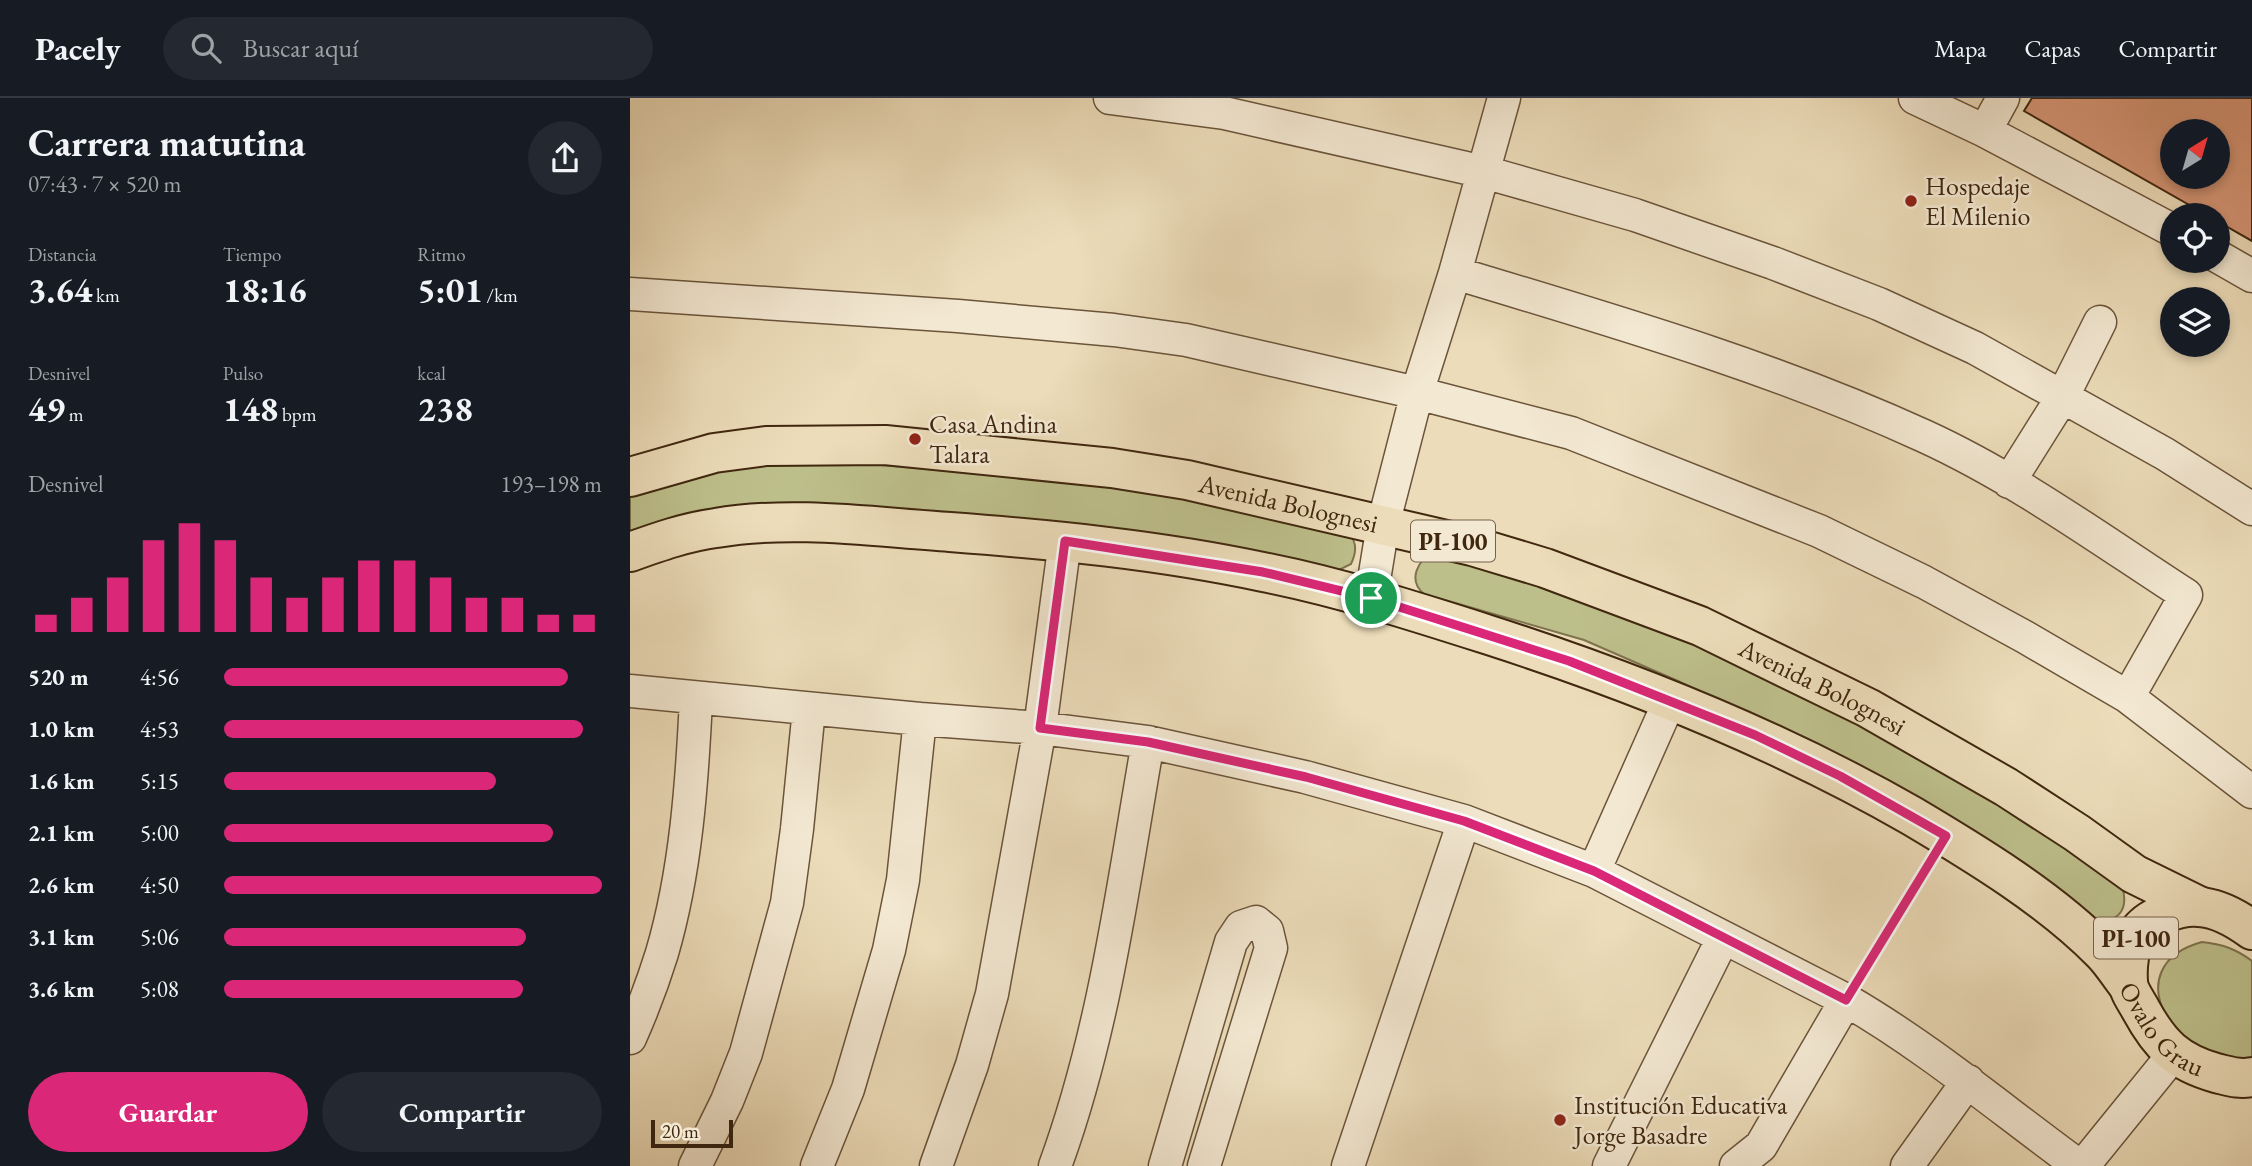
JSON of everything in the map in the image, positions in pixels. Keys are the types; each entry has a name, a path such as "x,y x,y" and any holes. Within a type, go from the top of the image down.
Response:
{"main road":[{"name":"Avenida Bolognesi","path":"630,477 714,453 766,446 886,445 1112,468 1187,480 1472,546 1533,564 1700,626 1868,708 2006,787 2134,874 2223,908"},
{"name":"PI-100","path":"630,552 715,528 775,523 834,524 1065,541 1263,572 1371,598 1569,661 1755,735 1840,776 1946,836 2029,891 2103,953 2127,984"},
{"name":"PI-100","path":"2223,908 2252,930"},
{"name":"Ovalo Grau","path":"2223,908 2179,910 2157,917 2137,933 2130,952 2127,984 2153,1032 2173,1055 2197,1068 2240,1079 2252,1077"}],"street":[{"path":"1110,98 1224,113 1483,172 1634,215 1773,263 1879,304 1963,343 2165,454 2252,509"},
{"path":"1371,598 1383,525 1417,393 1455,273 1504,98"},
{"path":"1915,98 1985,131 2160,223"},
{"path":"1985,131 2003,98"},
{"path":"2230,263 2252,276"},
{"path":"1455,273 1653,333 1790,381 1925,437 2009,482 2186,595 2128,697"},
{"path":"630,294 958,316 1114,330 1186,340 1417,393 1571,433 1819,531 1958,600 2128,697 2252,792"},
{"path":"2009,482 2063,396 2100,322"},
{"path":"936,1166 972,1065 992,994 1040,728 1065,541"},
{"path":"630,691 1040,728 1148,742 1306,777 1464,821 1594,871 1846,1000 1877,1018 1968,1081 2068,1162 2173,1055"},
{"path":"630,1038 662,953 677,891 693,767 696,699"},
{"path":"1594,871 1670,700"},
{"path":"695,1166 727,1101 746,1053 787,903 809,709"},
{"path":"817,1166 848,1089 889,950 903,880 920,719"},
{"path":"1055,1166 1095,1031 1148,742"},
{"path":"1348,1166 1464,821"},
{"path":"1165,1166 1231,942 1241,927 1255,922 1267,931 1271,948 1204,1166"},
{"path":"1609,1166 1723,938"},
{"path":"1736,1166 1760,1156 1846,1000"},
{"path":"1907,1166 1968,1081"}],"path":[{"path":"1846,1000 1946,836"}],"green space":[{"path":"825,460 1115,486 1346,528 1354,541 1355,554 1351,564 1335,572 1144,536 630,536 630,491 692,471"},
{"path":"1434,551 1520,573 1780,679 1987,794 2122,885 2123,909 2108,921 2090,923 1786,734 1678,681 1584,640 1424,594 1415,577 1419,565"},
{"path":"2202,942 2228,948 2252,961 2252,1058 2236,1063 2185,1044 2162,1007 2159,983 2167,962 2188,947"}],"building":[{"path":"2032,98 2252,98 2252,241 2230,228 2230,203 2186,203 2161,189 2230,189 2230,119 2160,119 2160,188 2024,111"}],"place":[{"name":"Hospedaje El Milenio","path":"1911,201"},
{"name":"Casa Andina Talara","path":"915,439"},
{"name":"Institución Educativa Jorge Basadre","path":"1560,1120"}],"route":[{"path":"1065,541 1263,572 1371,598 1569,661 1755,735 1840,776 1946,836 1846,1000 1594,871 1464,821 1306,777 1148,742 1040,728 1065,541"}]}
